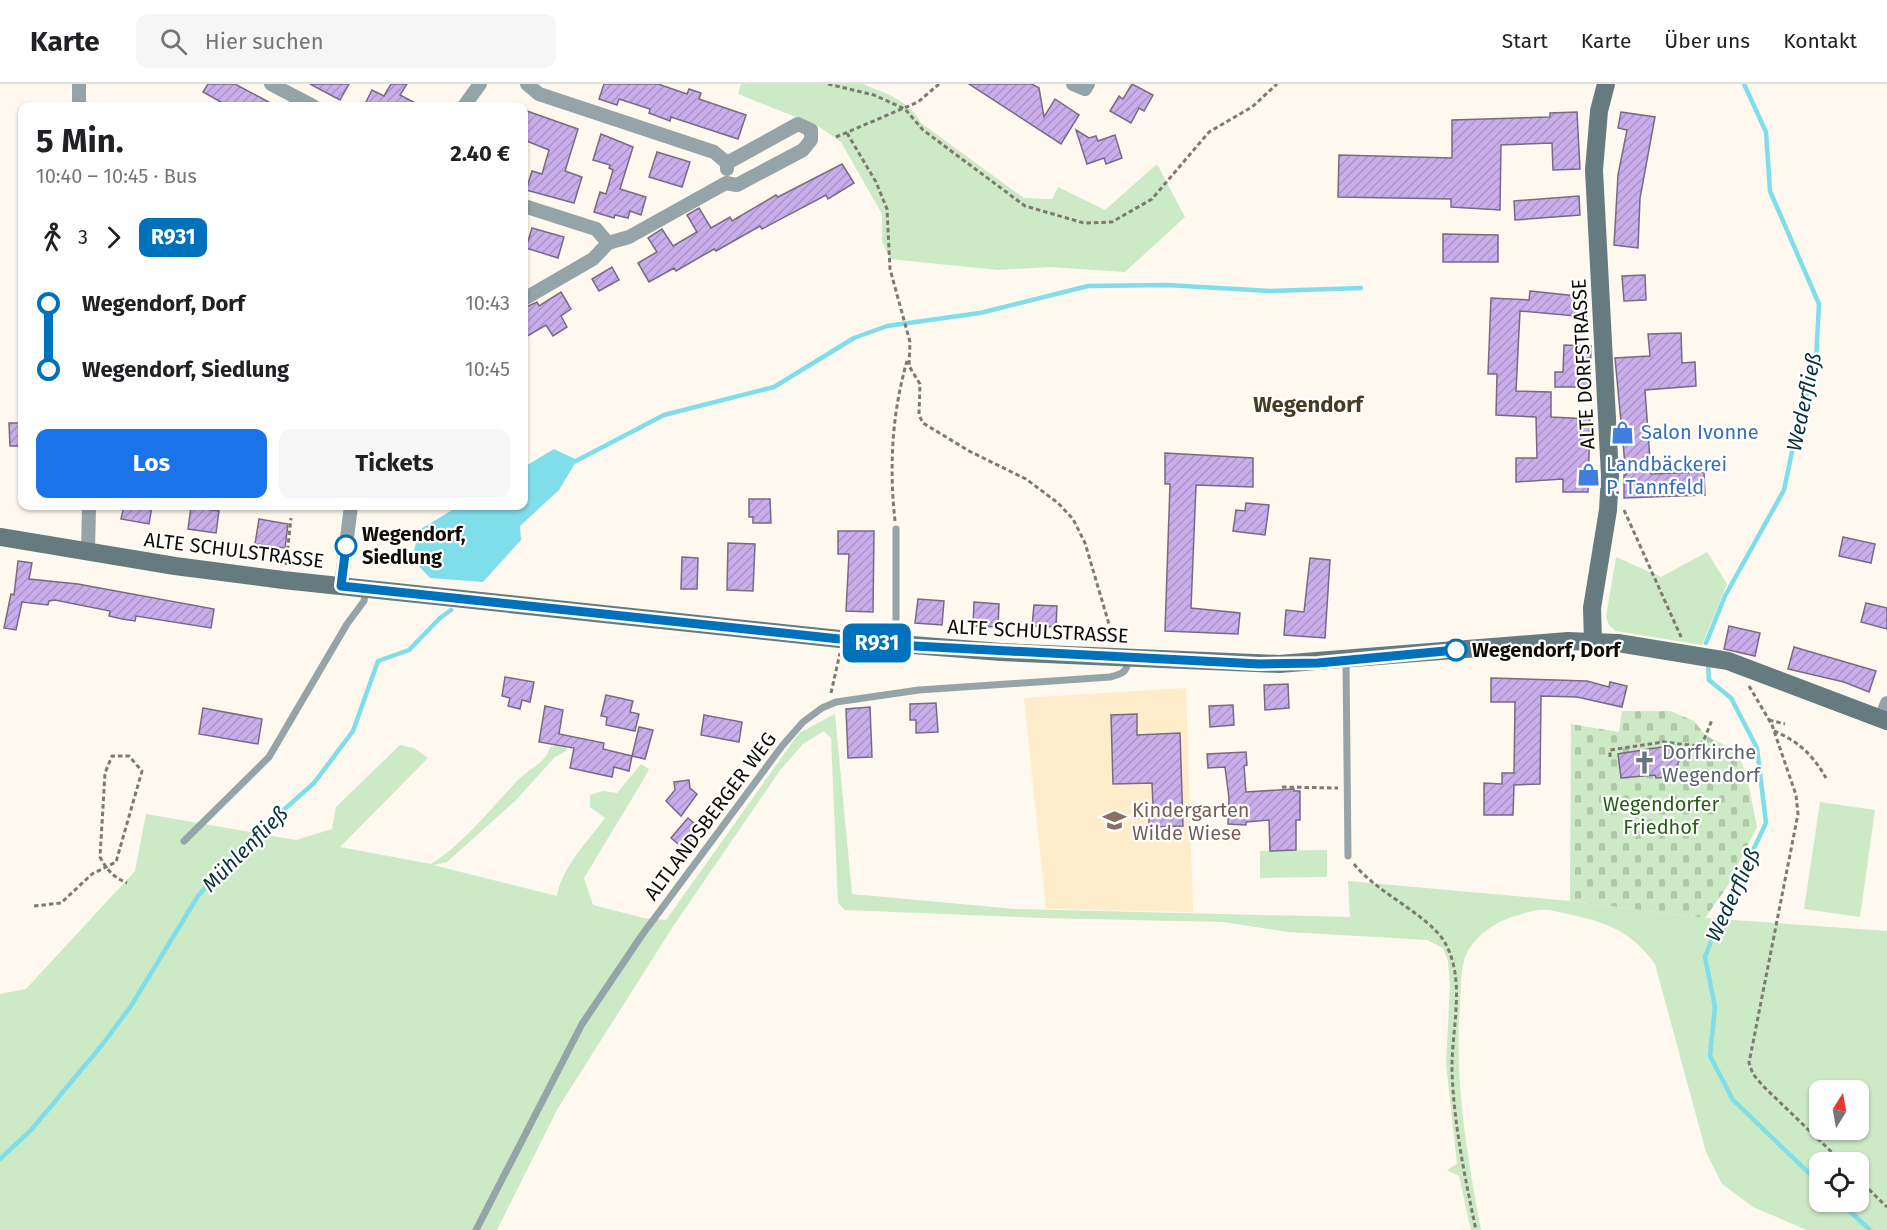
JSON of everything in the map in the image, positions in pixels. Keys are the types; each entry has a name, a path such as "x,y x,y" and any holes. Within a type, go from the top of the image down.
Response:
{"street":[{"path":"79,84 79,102"},
{"path":"271,84 305,102"},
{"path":"467,102 480,84"},
{"path":"527,84 539,94 714,152 727,163"},
{"path":"1073,84 1085,89 1088,84"},
{"name":"ALTE DORFSTRASSE","path":"1593,641 1592,608 1609,497 1610,440 1594,170 1599,111 1606,84"},
{"path":"528,297 593,259 608,243 629,237 726,183 737,186 803,150 811,140 811,130 798,124 727,163"},
{"path":"726,183 727,163"},
{"path":"528,207 596,229 608,243"},
{"path":"88,510 88,552"},
{"path":"341,586 350,510"},
{"name":"ALTE SCHULSTRASSE","path":"0,537 175,566 366,590 896,645 1122,653 1269,664 1593,641 1698,654 1745,666 1885,714"}],"lane":[{"path":"896,529 896,645"},
{"path":"184,841 269,757 347,624 364,601 366,590"},
{"name":"ALTLANDSBERGER WEG","path":"476,1230 582,1024 620,966 782,746 803,722 831,704 919,690 1110,677 1123,674 1127,669 1122,653"},
{"path":"1346,660 1348,856"}],"path":[{"path":"828,84 874,95 905,109 923,130 1025,206 1084,223 1112,222 1152,199 1209,132 1252,106 1276,84"},
{"path":"836,137 905,109 931,93 939,84"},
{"path":"847,133 876,182 887,209 890,269 910,342 911,353 894,419 892,451 896,529"},
{"path":"908,359 920,384 919,415 922,423 969,451 1026,479 1058,503 1073,519 1085,543 1122,653"},
{"path":"1609,497 1618,498 1627,515 1684,644"},
{"path":"285,567 291,518"},
{"path":"831,704 830,689 840,664 841,639"},
{"path":"1745,666 1751,691 1774,730 1796,795 1798,814 1749,1063 1753,1074 1763,1086 1832,1152"},
{"path":"1610,757 1610,750 1631,745 1664,742 1698,746 1703,742 1712,720"},
{"path":"1769,720 1785,724"},
{"path":"1774,730 1803,747 1815,760 1826,778"},
{"path":"34,906 62,903 92,874 105,868 116,862 142,771 129,756 112,756 105,773 100,857 105,868 116,878 127,883"},
{"path":"1282,788 1346,788"},
{"path":"1348,856 1362,875 1437,932 1452,959 1456,990 1452,1070 1454,1093 1459,1138 1476,1230"},
{"path":"1869,1190 1887,1207"}],"shaded area":[{"name":"Kindergarten Wilde Wiese","path":"1186,688 1193,912 1046,909 1024,698"}],"green space":[{"path":"741,84 862,84 879,90 903,103 921,123 1024,198 1052,199 1058,187 1105,210 1157,164 1185,217 1125,272 1050,267 998,270 890,259 882,241 882,214 841,142 818,126 738,94"},
{"path":"1707,552 1727,584 1702,645 1616,631 1609,625 1606,617 1616,557 1661,577"},
{"name":"Wegendorfer Friedhof","path":"1622,711 1670,711 1694,721 1706,736 1735,750 1746,772 1757,827 1727,887 1705,918 1570,901 1571,724 1619,732"},
{"path":"835,714 852,894 1015,909 1350,917 1348,881 1570,901 1705,918 1887,931 1887,1230 1807,1230 1753,1207 1722,1184 1706,1152 1655,964 1634,941 1611,927 1585,918 1545,910 1512,917 1488,929 1470,948 1463,967 1459,1033 1460,1090 1481,1230 1471,1230 1459,1176 1447,1170 1457,1164 1446,1063 1450,985 1448,961 1443,948 1427,940 1288,932 1223,922 845,910 838,903 831,738 824,731 803,744 781,769 674,925 558,1108 497,1230 0,1230 0,994 26,989 135,871 146,814 296,840 332,829 336,807 400,745 414,748 428,758 340,847 431,864 467,835 519,779 545,757 550,747 556,745 558,735 570,737 566,751 555,757 516,800 447,862 433,865 557,896 570,865 605,818 590,807 590,795 603,791 617,793 641,764 649,769 645,777 584,878 593,905 644,918 666,920 799,733"},
{"path":"1820,802 1875,810 1860,917 1804,909"},
{"path":"1327,850 1327,877 1260,878 1260,851"}],"water":[{"path":"554,449 577,460 559,490 520,526 521,540 483,582 430,578 412,559 419,530 452,510 528,510 528,465"}],"building":[{"path":"208,84 235,84 269,102 221,102 203,92"},
{"path":"310,84 349,84 340,100"},
{"path":"391,84 407,84 400,95 413,102 366,102 372,90 384,96"},
{"path":"604,84 658,84 687,94 689,89 701,93 699,99 746,115 738,139 671,117 670,121 649,113 650,109 619,99 617,105 599,99"},
{"path":"969,84 1032,84 1039,88 1044,117 1055,99 1079,115 1061,144"},
{"path":"1132,84 1153,95 1144,111 1139,108 1131,123 1110,111 1119,96 1123,99"},
{"path":"528,111 578,129 565,171 582,177 574,203 528,191 532,171 542,174 549,150 528,142"},
{"path":"1577,112 1580,169 1553,170 1552,143 1501,145 1500,210 1451,207 1451,199 1338,197 1339,155 1452,158 1452,120 1550,117 1550,113"},
{"path":"1621,112 1655,117 1640,198 1638,248 1614,245 1618,175 1627,130 1618,128"},
{"path":"1076,130 1089,138 1096,136 1098,141 1115,135 1122,158 1106,164 1104,158 1087,164"},
{"path":"601,134 633,147 620,189 646,197 641,215 630,211 628,218 615,215 614,218 594,212 600,192 606,194 613,170 609,168 610,165 593,160"},
{"path":"657,152 690,162 682,187 649,177"},
{"path":"842,164 854,183 828,199 826,195 762,229 760,226 716,251 714,249 676,271 674,268 649,282 638,263 657,252 648,238 662,229 673,246 697,232 687,215 699,208 711,228 730,217 732,221 776,195 778,197"},
{"path":"1579,196 1580,215 1515,220 1514,201"},
{"path":"532,228 564,237 558,258 528,249"},
{"path":"1443,234 1498,235 1498,262 1443,262"},
{"path":"612,267 619,280 599,291 592,279"},
{"path":"1645,275 1646,300 1624,301 1622,276"},
{"path":"1530,291 1587,297 1586,317 1520,311 1516,391 1551,392 1551,417 1590,419 1588,492 1563,492 1563,479 1516,482 1516,458 1537,458 1536,417 1496,415 1497,374 1488,374 1491,298 1529,300"},
{"path":"561,292 571,309 561,316 567,327 553,336 546,325 528,336 528,306 537,302 539,306"},
{"path":"1681,333 1682,363 1695,362 1696,386 1645,390 1651,474 1704,472 1705,495 1624,498 1624,475 1626,475 1615,358 1650,356 1648,334"},
{"path":"1564,345 1591,346 1590,387 1555,387 1555,372 1563,372"},
{"path":"9,423 18,423 18,446 10,446"},
{"path":"1165,453 1253,458 1253,487 1196,485 1191,608 1240,613 1238,634 1165,631 1170,484 1165,484"},
{"path":"749,499 770,499 771,523 753,523 753,517 749,517"},
{"path":"1246,503 1269,505 1265,535 1233,531 1236,510 1245,511"},
{"path":"123,510 151,510 149,524 121,519"},
{"path":"191,510 219,511 216,533 188,529"},
{"path":"259,519 288,524 285,548 255,544"},
{"path":"838,531 874,531 873,612 846,611 849,554 838,554"},
{"path":"1843,537 1875,544 1871,563 1839,556"},
{"path":"728,543 755,544 753,591 727,590"},
{"path":"682,557 698,558 697,589 681,589"},
{"path":"1310,558 1330,560 1325,638 1284,635 1286,610 1304,612"},
{"path":"18,561 32,563 29,579 78,584 214,609 211,628 136,616 135,621 122,619 109,616 110,611 55,600 49,601 48,605 22,602 16,630 4,628 11,594 14,595"},
{"path":"918,599 944,601 942,625 915,623"},
{"path":"974,602 999,604 998,627 973,626"},
{"path":"1866,603 1887,608 1887,629 1861,622"},
{"path":"1034,605 1057,606 1056,627 1032,626"},
{"path":"1729,626 1760,633 1755,656 1724,649"},
{"path":"1794,647 1876,671 1869,692 1844,682 1788,669"},
{"path":"505,677 534,682 530,702 522,700 520,709 508,706 510,698 502,696"},
{"path":"1491,678 1587,681 1609,687 1610,682 1627,686 1622,707 1577,697 1541,696 1540,784 1514,785 1513,815 1484,815 1484,783 1502,784 1502,773 1514,773 1515,702 1491,702"},
{"path":"1288,684 1289,708 1265,710 1264,685"},
{"path":"606,695 633,701 630,712 639,714 635,731 606,725 607,717 601,716"},
{"path":"936,703 938,732 916,733 916,720 910,720 910,704"},
{"path":"1233,705 1234,725 1210,727 1209,706"},
{"path":"545,706 563,710 559,734 604,743 603,749 632,756 629,771 614,767 612,777 570,768 574,748 539,742"},
{"path":"870,707 872,757 848,758 846,709"},
{"path":"203,708 262,719 258,744 199,734"},
{"path":"1137,714 1137,735 1180,733 1183,826 1149,827 1149,806 1153,806 1152,783 1113,784 1111,715"},
{"path":"704,715 742,722 739,742 701,735"},
{"path":"639,727 653,730 645,759 632,756"},
{"name":"Dorfkirche Wegendorf","path":"1668,746 1679,760 1677,767 1671,772 1672,777 1656,778 1655,775 1621,778 1618,754"},
{"path":"1246,752 1247,765 1244,766 1246,792 1294,789 1294,791 1300,791 1300,820 1296,820 1296,850 1270,851 1269,820 1246,822 1246,825 1228,824 1229,798 1225,767 1208,768 1207,754"},
{"path":"689,780 690,788 697,794 681,816 666,801 675,790 674,782"},
{"path":"688,818 700,828 684,849 671,838"}],"waterway":[{"name":"Wederfließ","path":"1706,643 1725,596 1784,490 1795,437 1816,360 1819,304 1770,191 1766,132 1744,84"},
{"path":"574,462 664,415 774,387 854,338 887,326 980,313 1088,286 1167,285 1270,291 1361,288"},
{"name":"Mühlenfließ","path":"0,1159 32,1129 102,1045 131,1006 198,896 235,853 314,783 353,731 378,661 409,650 451,610"},
{"name":"Wederfließ","path":"1708,666 1709,680 1731,698 1757,748 1766,823 1716,928 1705,957 1715,1007 1710,1056 1733,1100 1809,1173"},
{"name":"Wederfließ","path":"1851,1212 1870,1230"}],"bus line":[{"name":"R931","path":"346,546 341,586 896,645 1259,664 1318,663 1456,650"}],"place":[{"name":"Salon Ivonne","path":"1623,432"},
{"name":"Landbäckerei P. Tannfeld","path":"1588,475"},
{"name":"Wegendorf, Siedlung","path":"346,546"},
{"name":"Wegendorf, Dorf","path":"1456,650"},
{"name":"Dorfkirche Wegendorf","path":"1644,763"},
{"name":"Kindergarten Wilde Wiese","path":"1114,821"}],"district":[{"name":"Wegendorf","path":"1308,404"}]}
